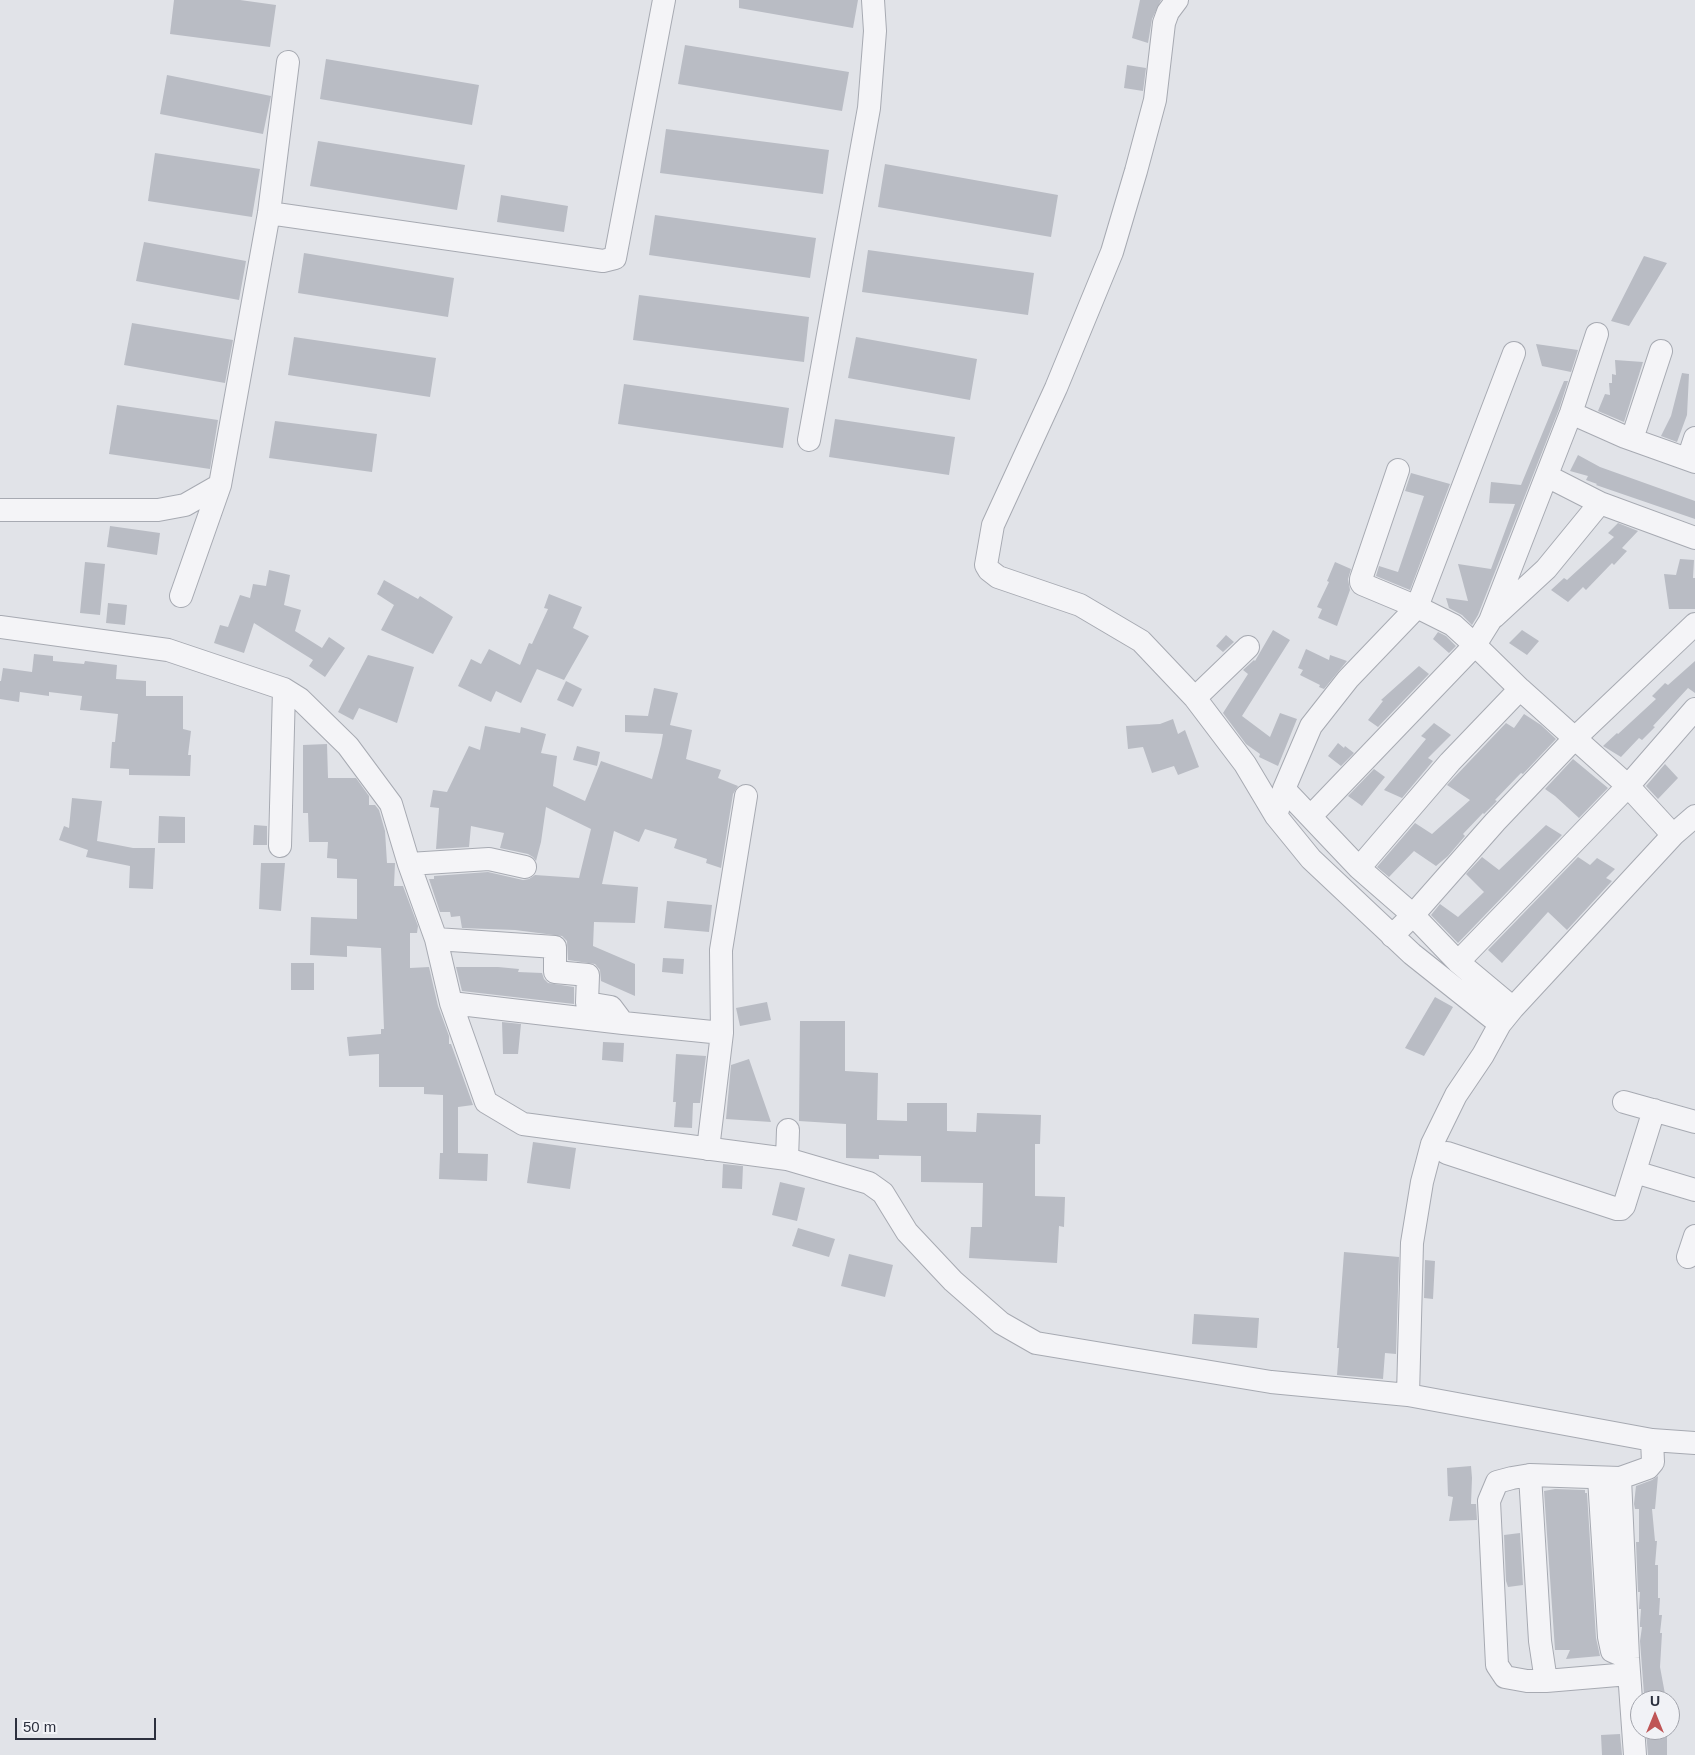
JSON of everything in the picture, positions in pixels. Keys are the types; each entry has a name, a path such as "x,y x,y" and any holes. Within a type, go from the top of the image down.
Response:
{"street":[{"path":"269,213 604,261 615,258 664,0"},
{"path":"809,440 869,108 875,31 873,0"},
{"path":"1177,0 1168,12 1164,23 1154,100 1136,171 1112,252 1056,388 993,525 986,564 989,570 998,577 1080,605 1141,641 1195,698 1245,764 1276,816 1311,859 1412,954 1506,1016"},
{"path":"181,596 220,485 269,213 288,62"},
{"path":"1311,816 1475,644 1490,621 1571,413 1597,334"},
{"path":"1632,440 1661,351"},
{"path":"1276,816 1284,789 1311,726 1348,679 1417,607 1514,353"},
{"path":"1571,413 1632,440 1692,461 1695,438"},
{"path":"1398,470 1361,579 1362,584 1417,607 1453,625 1574,739 1628,786 1672,835"},
{"path":"1547,476 1600,503 1695,538"},
{"path":"0,510 158,510 185,505 220,485"},
{"path":"1490,621 1546,569 1600,503"},
{"path":"1392,936 1413,915 1495,822 1574,739 1695,624"},
{"path":"0,627 168,650 284,689 300,699 348,746 391,804 408,864 436,939 451,1003 486,1102 523,1124 788,1159 869,1184 883,1193 907,1232 953,1281 1001,1323 1036,1343 1271,1382 1408,1396 1652,1440 1695,1443"},
{"path":"1195,698 1248,647"},
{"path":"280,846 284,689"},
{"path":"1359,868 1450,762 1520,689"},
{"path":"1458,962 1628,786 1695,709"},
{"path":"1284,789 1359,868 1413,915 1506,1016"},
{"path":"708,1149 722,1033 721,950 746,796"},
{"path":"1408,1396 1412,1243 1422,1182 1432,1144 1456,1095 1506,1016 1672,835 1695,816"},
{"path":"408,864 489,859 525,867"},
{"path":"436,939 555,947 555,972 588,975 587,1003 611,1007 623,1023"},
{"path":"451,1003 722,1033"},
{"path":"1624,1102 1695,1122"},
{"path":"1447,1152 1617,1209 1624,1206 1654,1110"},
{"path":"788,1130 788,1159"},
{"path":"1635,1172 1695,1190"},
{"path":"1628,1666 1546,1680 1527,1681 1505,1677 1497,1665 1490,1501 1497,1482 1512,1478 1530,1475 1609,1478 1648,1468 1654,1462 1652,1440"},
{"path":"1530,1475 1540,1641 1546,1680"},
{"path":"1609,1478 1635,1755"}],"building":[{"path":"174,0 240,0 276,5 270,47 170,34"},
{"path":"739,0 858,0 853,28 739,8"},
{"path":"1140,0 1161,0 1152,19 1148,43 1132,38"},
{"path":"685,45 849,72 842,111 678,84"},
{"path":"326,59 479,85 472,125 320,99"},
{"path":"1127,65 1146,68 1143,91 1124,88"},
{"path":"167,75 271,96 263,134 160,114"},
{"path":"666,129 829,150 823,194 660,173"},
{"path":"318,141 465,165 457,210 310,186"},
{"path":"155,153 260,169 252,217 148,201"},
{"path":"885,164 1058,195 1051,237 878,207"},
{"path":"501,195 568,206 564,232 497,222"},
{"path":"655,215 816,238 810,278 649,255"},
{"path":"144,242 246,261 239,300 136,281"},
{"path":"868,250 1034,273 1028,315 862,292"},
{"path":"304,253 454,278 448,317 298,293"},
{"path":"1644,256 1667,263 1629,326 1611,321"},
{"path":"639,295 809,317 804,362 633,340"},
{"path":"132,323 233,340 225,383 124,365"},
{"path":"294,337 436,358 430,397 288,375"},
{"path":"856,337 977,359 970,400 848,378"},
{"path":"1536,344 1578,350 1571,372 1542,366"},
{"path":"1615,360 1643,362 1624,422 1598,411 1605,394 1610,395 1609,383 1612,383 1612,374 1616,375"},
{"path":"1682,373 1689,374 1687,415 1677,442 1661,436 1671,416"},
{"path":"1564,381 1568,381 1559,409 1478,615 1472,625 1462,615 1449,608 1446,598 1468,601 1458,564 1491,569 1515,504 1489,503 1491,482 1521,485"},
{"path":"624,384 789,408 783,448 618,424"},
{"path":"117,405 218,420 210,469 109,454"},
{"path":"835,419 955,437 949,475 829,457"},
{"path":"275,421 377,434 372,472 269,458"},
{"path":"1578,455 1600,467 1695,501 1695,519 1586,480 1588,476 1570,471"},
{"path":"1411,473 1450,484 1410,590 1376,576 1379,566 1398,572 1424,496 1405,491"},
{"path":"1618,523 1638,531 1622,548 1627,551 1614,565 1612,563 1586,590 1583,587 1568,602 1551,590 1564,578 1567,580 1614,537 1608,533"},
{"path":"110,526 160,533 157,555 107,547"},
{"path":"1680,559 1694,560 1695,609 1669,609 1664,574 1676,575"},
{"path":"85,562 105,564 100,615 80,613"},
{"path":"1335,562 1351,569 1348,579 1350,590 1337,626 1318,618 1322,609 1317,607 1329,582 1327,581"},
{"path":"269,570 290,575 284,605 301,610 295,631 322,648 329,637 345,648 325,677 309,666 313,660 254,623 244,653 214,643 220,625 228,627 240,595 250,598 253,584 266,586"},
{"path":"384,580 418,599 420,596 453,617 433,654 381,630 394,605 377,594"},
{"path":"549,594 582,607 573,628 589,636 564,680 537,669 521,703 496,691 491,702 458,686 471,659 481,664 489,649 520,665 529,643 532,644 548,609 544,608"},
{"path":"108,603 127,605 125,625 106,623"},
{"path":"1273,630 1290,640 1242,716 1270,737 1280,713 1297,719 1278,766 1259,757 1260,754 1246,744 1223,713 1248,674 1243,670 1255,661"},
{"path":"1522,630 1539,641 1527,655 1509,643"},
{"path":"1438,632 1446,636 1456,646 1449,653 1433,639"},
{"path":"1226,635 1234,642 1223,652 1216,646"},
{"path":"1306,649 1329,660 1330,655 1347,661 1324,689 1300,675 1303,670 1298,668"},
{"path":"34,654 53,656 53,661 84,664 85,661 117,665 116,679 146,681 146,696 183,696 183,729 191,731 188,755 191,755 190,776 129,775 129,769 110,768 112,742 115,742 118,714 80,710 82,696 49,692 49,696 20,692 19,702 0,699 0,681 3,668 32,672"},
{"path":"368,655 414,667 397,723 359,708 353,720 338,712"},
{"path":"1695,661 1695,693 1688,688 1653,726 1655,727 1642,740 1639,738 1621,757 1603,746 1656,699 1652,696 1665,683 1668,685"},
{"path":"1419,666 1429,674 1378,727 1368,720 1383,701 1381,700"},
{"path":"566,681 582,689 573,707 557,700"},
{"path":"654,688 678,693 670,725 692,730 686,759 721,770 718,778 738,786 733,794 721,868 706,863 707,859 674,848 677,839 645,829 639,842 614,831 602,884 638,887 635,923 594,922 593,946 635,964 635,996 601,981 600,970 595,964 568,960 567,941 562,936 515,930 462,928 460,916 451,917 450,912 440,912 429,879 434,879 434,876 488,872 523,880 535,875 579,878 591,829 546,807 536,861 528,854 500,848 504,833 471,826 469,847 436,849 439,808 430,807 433,790 447,792 469,746 480,750 485,726 520,733 521,727 546,734 541,753 557,756 553,786 585,801 601,761 652,779 663,734 625,732 625,715 648,716"},
{"path":"1524,714 1541,725 1556,739 1463,834 1465,836 1448,856 1436,866 1414,851 1389,877 1377,867 1415,823 1432,834 1470,800 1447,785 1506,723 1514,728"},
{"path":"1173,719 1178,734 1185,730 1199,767 1178,775 1174,766 1152,773 1143,747 1128,749 1126,726 1160,724"},
{"path":"1434,723 1451,735 1428,758 1433,761 1402,798 1384,790 1426,739 1421,736"},
{"path":"1338,743 1354,753 1341,766 1328,756"},
{"path":"327,744 328,778 356,778 369,796 369,805 375,805 379,810 385,831 387,863 395,863 394,886 403,886 418,926 417,933 410,933 410,968 429,967 438,1006 449,1036 449,1044 451,1044 473,1105 458,1107 458,1153 488,1154 487,1181 439,1179 440,1153 443,1153 443,1095 424,1094 424,1087 379,1087 379,1054 349,1056 347,1037 381,1034 381,1029 384,1029 381,948 347,946 347,957 310,955 311,917 357,919 357,879 337,878 337,859 327,858 328,842 309,842 308,813 303,813 303,745"},
{"path":"577,746 600,752 597,766 573,760"},
{"path":"1573,759 1608,788 1579,818 1545,789"},
{"path":"1665,764 1678,778 1658,799 1646,786"},
{"path":"1374,769 1385,777 1362,806 1348,796"},
{"path":"72,798 102,801 97,841 133,848 155,848 153,889 129,888 130,866 86,857 88,850 59,840 64,826 69,828"},
{"path":"159,816 185,817 185,843 158,843"},
{"path":"254,825 267,826 267,845 253,845"},
{"path":"1546,825 1562,835 1458,943 1431,915 1440,904 1458,917 1484,892 1466,874 1482,857 1499,870"},
{"path":"1578,857 1590,865 1597,858 1615,869 1606,878 1612,881 1567,930 1548,912 1502,963 1488,950"},
{"path":"261,863 285,863 281,911 259,909"},
{"path":"667,901 712,905 709,932 664,928"},
{"path":"663,958 684,959 683,974 662,972"},
{"path":"291,963 314,963 314,990 291,990"},
{"path":"456,967 498,967 519,969 518,972 542,973 548,983 574,987 574,1004 462,991"},
{"path":"1435,997 1453,1007 1424,1056 1405,1048"},
{"path":"767,1002 771,1020 740,1026 736,1008"},
{"path":"800,1021 845,1021 845,1071 878,1073 877,1120 907,1121 907,1103 947,1103 947,1131 976,1132 977,1113 1041,1115 1040,1144 1035,1144 1035,1196 1065,1197 1064,1227 1059,1226 1057,1263 969,1258 971,1227 982,1227 983,1183 921,1182 921,1156 879,1155 879,1159 846,1158 846,1124 799,1121"},
{"path":"502,1022 521,1024 518,1054 503,1054"},
{"path":"603,1042 624,1043 623,1062 602,1060"},
{"path":"676,1054 706,1056 700,1103 693,1103 692,1128 674,1127 676,1102 673,1102"},
{"path":"749,1059 771,1122 726,1119 731,1065"},
{"path":"533,1142 576,1148 570,1189 527,1183"},
{"path":"723,1164 743,1166 742,1189 722,1188"},
{"path":"780,1182 805,1188 797,1221 772,1215"},
{"path":"798,1228 835,1239 829,1257 792,1246"},
{"path":"1344,1252 1399,1257 1396,1354 1385,1353 1383,1379 1337,1375 1339,1348 1337,1348"},
{"path":"849,1254 893,1265 885,1297 841,1286"},
{"path":"1425,1260 1435,1261 1433,1299 1424,1298"},
{"path":"1194,1314 1259,1318 1257,1348 1192,1344"},
{"path":"1471,1466 1471,1504 1476,1504 1477,1520 1449,1521 1453,1497 1448,1496 1447,1468"},
{"path":"1658,1476 1655,1509 1652,1509 1655,1541 1657,1541 1655,1565 1658,1565 1659,1615 1662,1615 1660,1667 1664,1690 1644,1690 1640,1641 1642,1627 1640,1627 1641,1609 1639,1609 1640,1592 1638,1592 1636,1542 1639,1542 1639,1509 1635,1509 1634,1504 1636,1486"},
{"path":"1555,1489 1585,1490 1585,1493 1587,1493 1596,1638 1600,1656 1566,1659 1570,1650 1555,1650 1544,1491"},
{"path":"1520,1533 1523,1585 1508,1587 1506,1581 1504,1535"},
{"path":"1620,1734 1622,1755 1602,1755 1601,1735"},
{"path":"1647,1740 1667,1740 1667,1755 1648,1755"}]}
